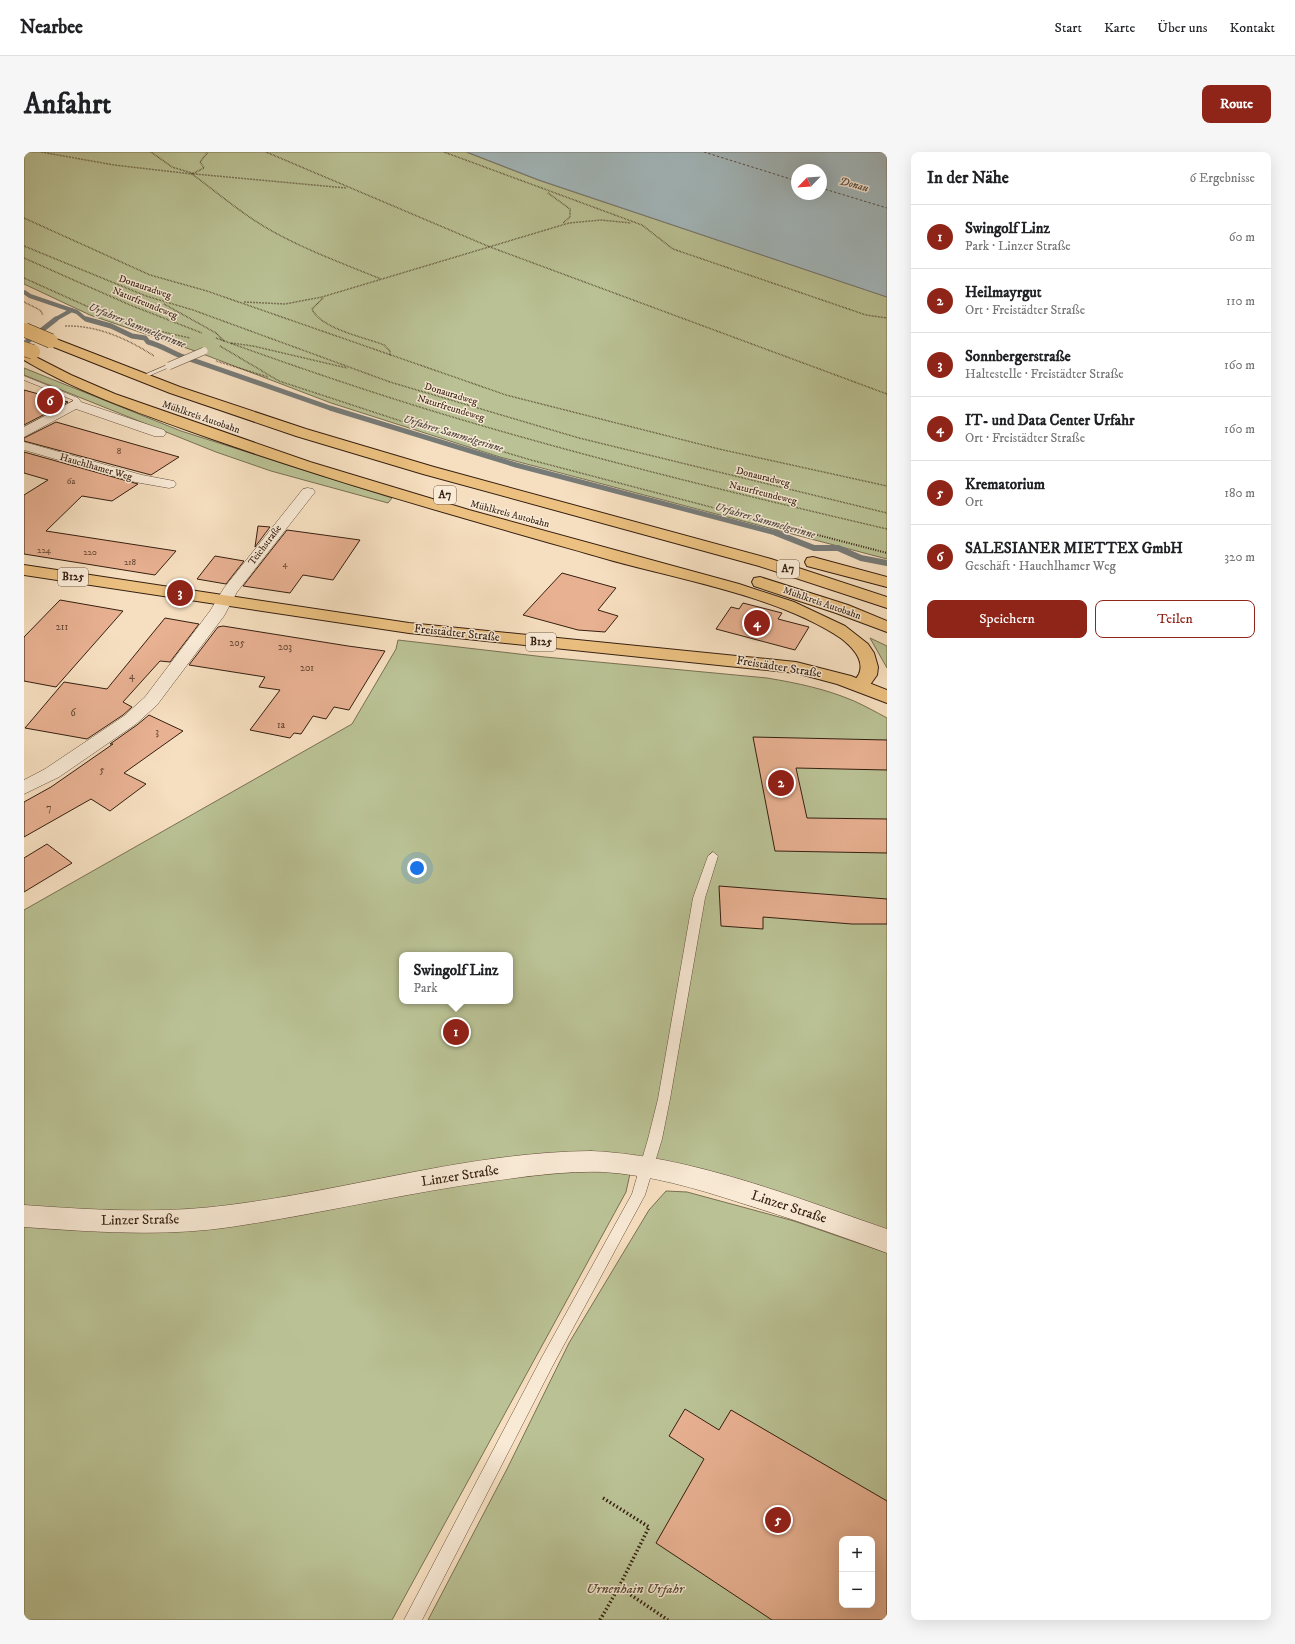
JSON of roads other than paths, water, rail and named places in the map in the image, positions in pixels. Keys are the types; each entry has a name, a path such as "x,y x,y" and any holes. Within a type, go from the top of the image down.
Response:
{"main road":[{"name":"Mühlkreis Autobahn","path":"25,330 142,377 233,410 358,450 492,489 688,541 825,580 887,603"},
{"name":"Mühlkreis Autobahn","path":"27,354 167,405 338,464 457,499 748,578 809,597 887,627"},
{"path":"27,354 44,367 111,396 172,420 280,458 419,500 742,591 802,612 841,631 861,646 868,661 868,672 860,685"},
{"path":"688,541 812,562 887,582"},
{"name":"Freistädter Straße","path":"24,570 409,628 769,664 821,673 860,685 887,697"}],"street":[{"path":"24,432 75,404 159,433"},
{"name":"Hauchlhamer Weg","path":"24,446 140,479 168,484"},
{"name":"Teichstraße","path":"24,788 52,772 141,711 156,695 265,545 308,492"},
{"name":"Linzer Straße","path":"24,1216 121,1222 178,1221 229,1216 472,1173 529,1166 601,1161 647,1166 688,1176 784,1204 887,1241"}],"lane":[{"path":"142,377 204,351"},
{"path":"24,378 76,400 78,402 75,404"},
{"path":"413,1620 539,1376 629,1214 638,1195 664,1099 699,898 712,856"}],"water":[{"name":"Donau","path":"467,152 887,152 887,297 539,180"}],"waterway":[{"name":"Urfahrer Sammelgerinne","path":"24,292 30,296 72,310"},
{"path":"54,320 72,310"},
{"name":"Urfahrer Sammelgerinne","path":"72,310 88,319"},
{"path":"24,344 56,319"},
{"name":"Urfahrer Sammelgerinne","path":"88,319 111,326 132,336 145,338 148,342 161,346 181,356 330,408 516,465 780,534"},
{"name":"Urfahrer Sammelgerinne","path":"776,533 814,548 838,548 861,558 887,563"}],"place":[{"name":"SALESIANER MIETTEX GmbH","path":"50,401"},
{"name":"Sonnbergerstraße","path":"180,593"},
{"name":"IT- und Data Center Urfahr","path":"757,623"},
{"name":"Heilmayrgut","path":"781,783"},
{"name":"Swingolf Linz","path":"456,1032"},
{"name":"Krematorium","path":"778,1520"}],"park label":[{"name":"Urnenhain Urfahr","path":"635,1589"}]}
